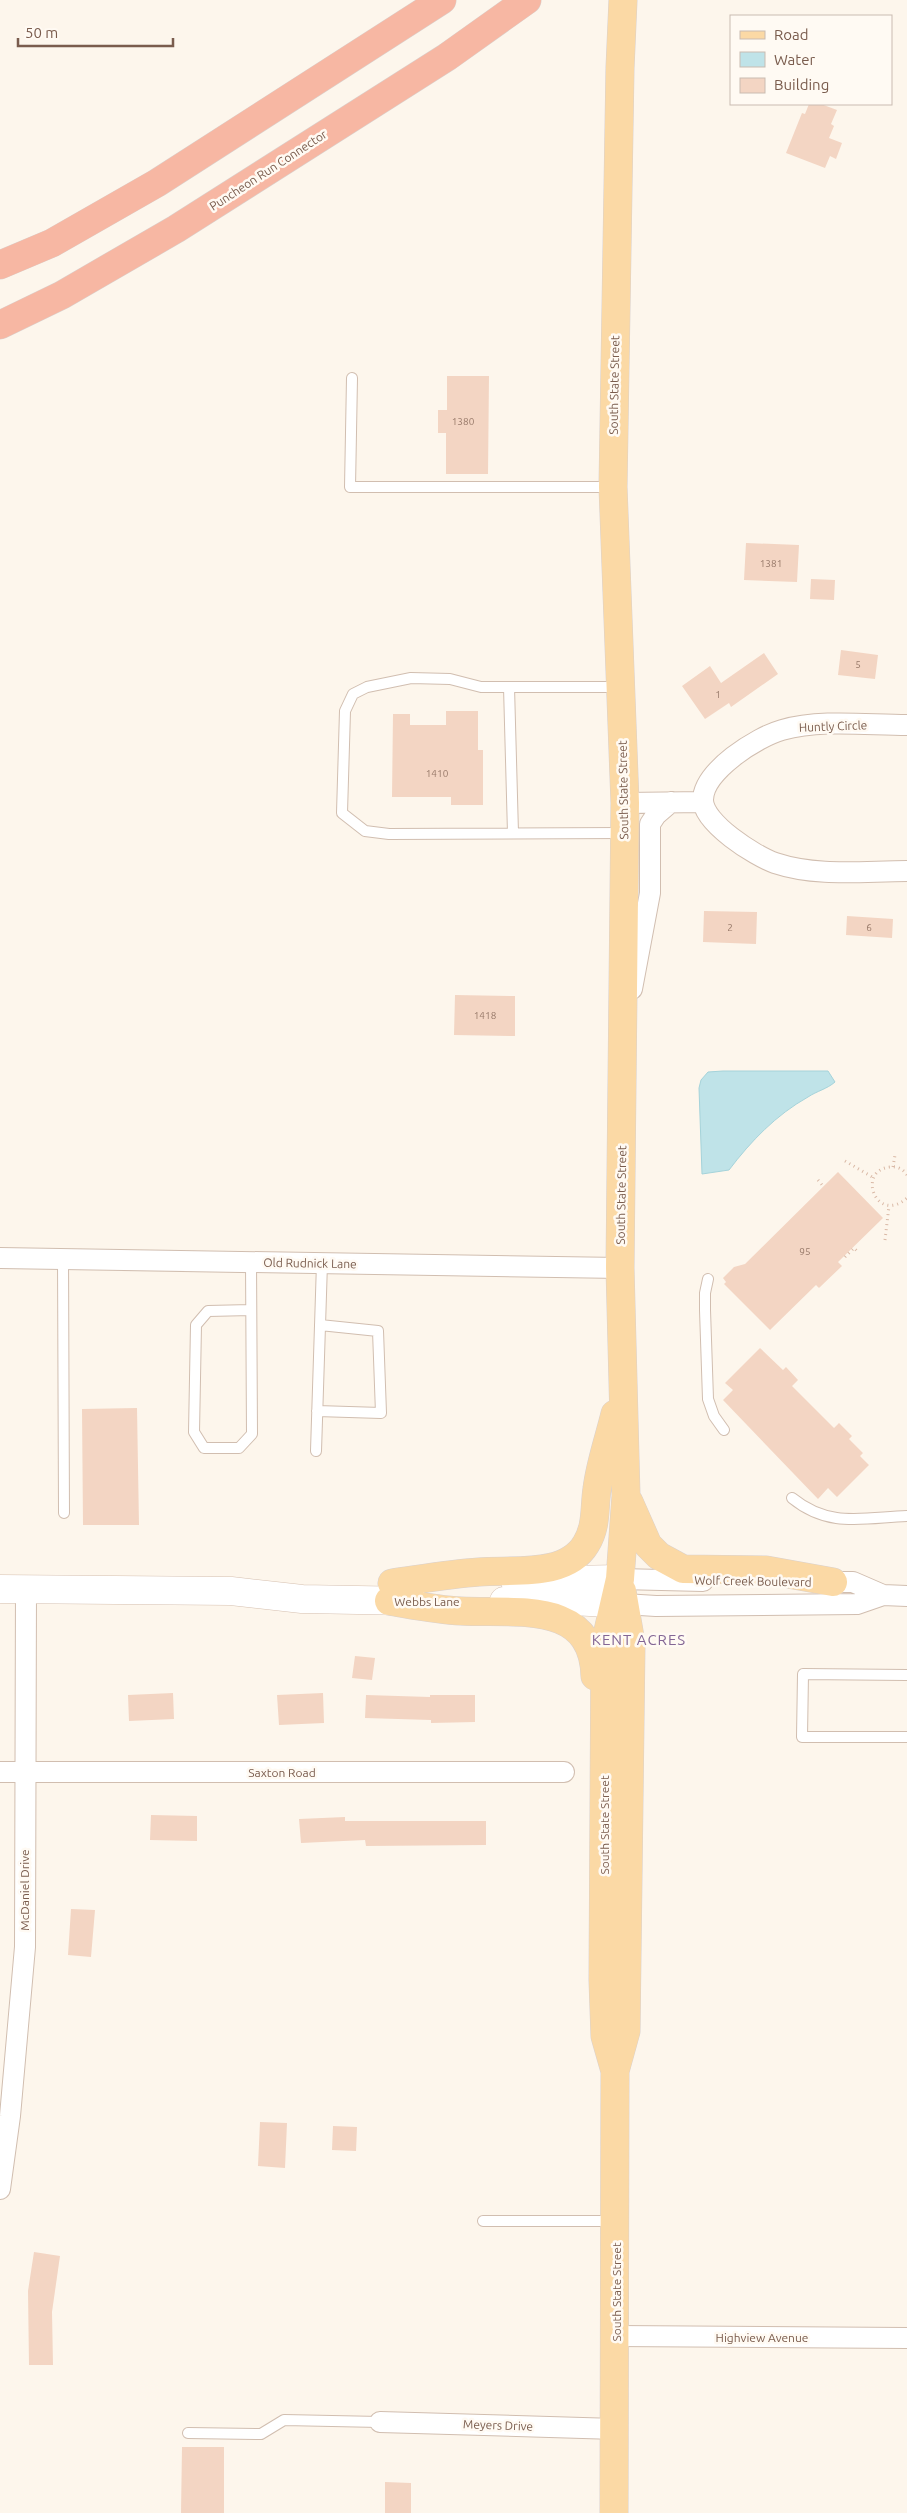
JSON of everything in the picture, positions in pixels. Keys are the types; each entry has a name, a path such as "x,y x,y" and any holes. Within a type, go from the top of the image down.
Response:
{"highway":[{"path":"0,265 52,243 157,183 442,0"},
{"name":"Puncheon Run Connector","path":"0,325 62,295 176,229 447,57 527,0"}],"main road":[{"name":"South State Street","path":"614,2513 616,2429 615,2071 605,2036 604,1877 605,1644 620,1596 626,1496 620,1268 625,802 613,487 620,68 623,0"},
{"path":"391,1592 479,1572 538,1569 559,1564 579,1554 586,1544 595,1522 596,1488 623,1382"},
{"path":"626,1496 641,1534 648,1545 660,1556 683,1569 766,1570 833,1582"},
{"path":"391,1592 460,1611 543,1614 568,1623 581,1631 594,1658 595,1805 604,1877"},
{"name":"South State Street","path":"615,2071 626,2032 631,1643 620,1596"}],"street":[{"name":"Huntly Circle","path":"703,802 705,789 711,778 740,752 769,734 805,725 907,725"},
{"path":"625,802 703,802 712,820 728,835 750,851 773,863 819,872 907,871"},
{"path":"623,1041 650,893 650,824 656,815 671,802"},
{"name":"Old Rudnick Lane","path":"0,1258 620,1268"},
{"name":"Wolf Creek Boulevard","path":"620,1596 833,1582 854,1582 883,1594 907,1596"},
{"name":"Webbs Lane","path":"13,1589 231,1591 302,1598 391,1592 620,1596"},
{"name":"McDaniel Drive","path":"0,2189 5,2116 25,1947 24,1772 13,1589"},
{"name":"Wolf Creek Boulevard","path":"620,1596 656,1606 857,1604 883,1594"},
{"name":"Saxton Road","path":"0,1772 564,1772"},
{"name":"Highview Avenue","path":"616,2336 907,2338"},
{"name":"Meyers Drive","path":"380,2422 616,2429"}],"lane":[{"path":"352,378 350,488 613,487"},
{"path":"620,687 481,687 450,680 411,678 367,687 353,694 345,711 342,813 365,831 389,834 625,833"},
{"path":"509,687 514,833"},
{"path":"63,1258 64,1513"},
{"path":"251,1262 252,1434 239,1448 204,1448 194,1432 196,1325 208,1311 251,1310"},
{"path":"316,1451 322,1263"},
{"path":"708,1279 705,1293 708,1399 714,1416 724,1430"},
{"path":"317,1412 381,1413 378,1331 320,1325"},
{"path":"792,1498 806,1510 824,1517 841,1519 907,1516"},
{"path":"907,1675 803,1674 802,1736 907,1737"},
{"path":"483,2220 616,2221"},
{"path":"188,2434 260,2434 284,2420 380,2422"}],"path":[{"path":"893,1167 895,1155"},
{"path":"846,1162 874,1178"},
{"path":"907,1175 900,1168 883,1168 874,1178 872,1184 875,1197 889,1206 901,1204 907,1198"},
{"path":"818,1180 823,1186"},
{"path":"885,1240 889,1206"},
{"path":"845,1257 854,1248 859,1253"}],"water":[{"path":"828,1071 835,1082 796,1104 775,1120 755,1139 729,1170 702,1174 699,1088 701,1080 708,1072"}],"building":[{"path":"809,105 824,105 837,110 831,124 834,126 829,138 842,143 836,159 830,156 825,168 786,153 802,113 805,114"},
{"path":"447,376 489,376 488,474 446,474 446,433 438,433 438,410 447,410"},
{"path":"746,543 799,545 797,582 744,580"},
{"path":"811,579 835,580 834,600 810,599"},
{"path":"841,650 878,655 875,679 838,675"},
{"path":"764,653 778,674 731,707 729,703 705,719 682,686 710,666 721,683"},
{"path":"446,711 478,711 478,750 483,750 483,805 451,805 451,797 392,797 393,714 410,714 410,725 446,725"},
{"path":"704,911 757,912 756,944 703,942"},
{"path":"847,916 893,919 892,938 846,935"},
{"path":"455,995 515,996 515,1036 454,1035"},
{"path":"838,1172 883,1218 838,1262 842,1266 819,1288 816,1285 770,1330 724,1284 726,1282 723,1278 734,1267 745,1264"},
{"path":"760,1348 783,1370 786,1367 798,1380 792,1386 834,1428 839,1423 852,1436 849,1439 863,1453 860,1456 869,1465 837,1497 828,1488 818,1499 723,1400 733,1390 725,1383"},
{"path":"137,1408 139,1525 83,1525 82,1409"},
{"path":"355,1656 375,1658 372,1680 352,1678"},
{"path":"173,1693 174,1719 129,1721 128,1695"},
{"path":"323,1693 324,1723 279,1725 277,1695"},
{"path":"366,1695 430,1697 430,1695 475,1695 475,1722 431,1723 431,1720 365,1718"},
{"path":"151,1815 197,1816 197,1841 150,1840"},
{"path":"345,1817 345,1821 486,1821 486,1845 366,1846 365,1840 301,1843 299,1819"},
{"path":"71,1909 95,1910 91,1957 68,1955"},
{"path":"260,2122 287,2123 285,2168 258,2166"},
{"path":"333,2126 357,2127 356,2151 332,2150"},
{"path":"34,2252 60,2256 52,2312 53,2365 29,2365 28,2291"},
{"path":"182,2447 224,2447 224,2513 181,2513"},
{"path":"385,2482 411,2483 411,2513 385,2513"}],"district":[{"name":"KENT ACRES","path":"639,1639"}]}
